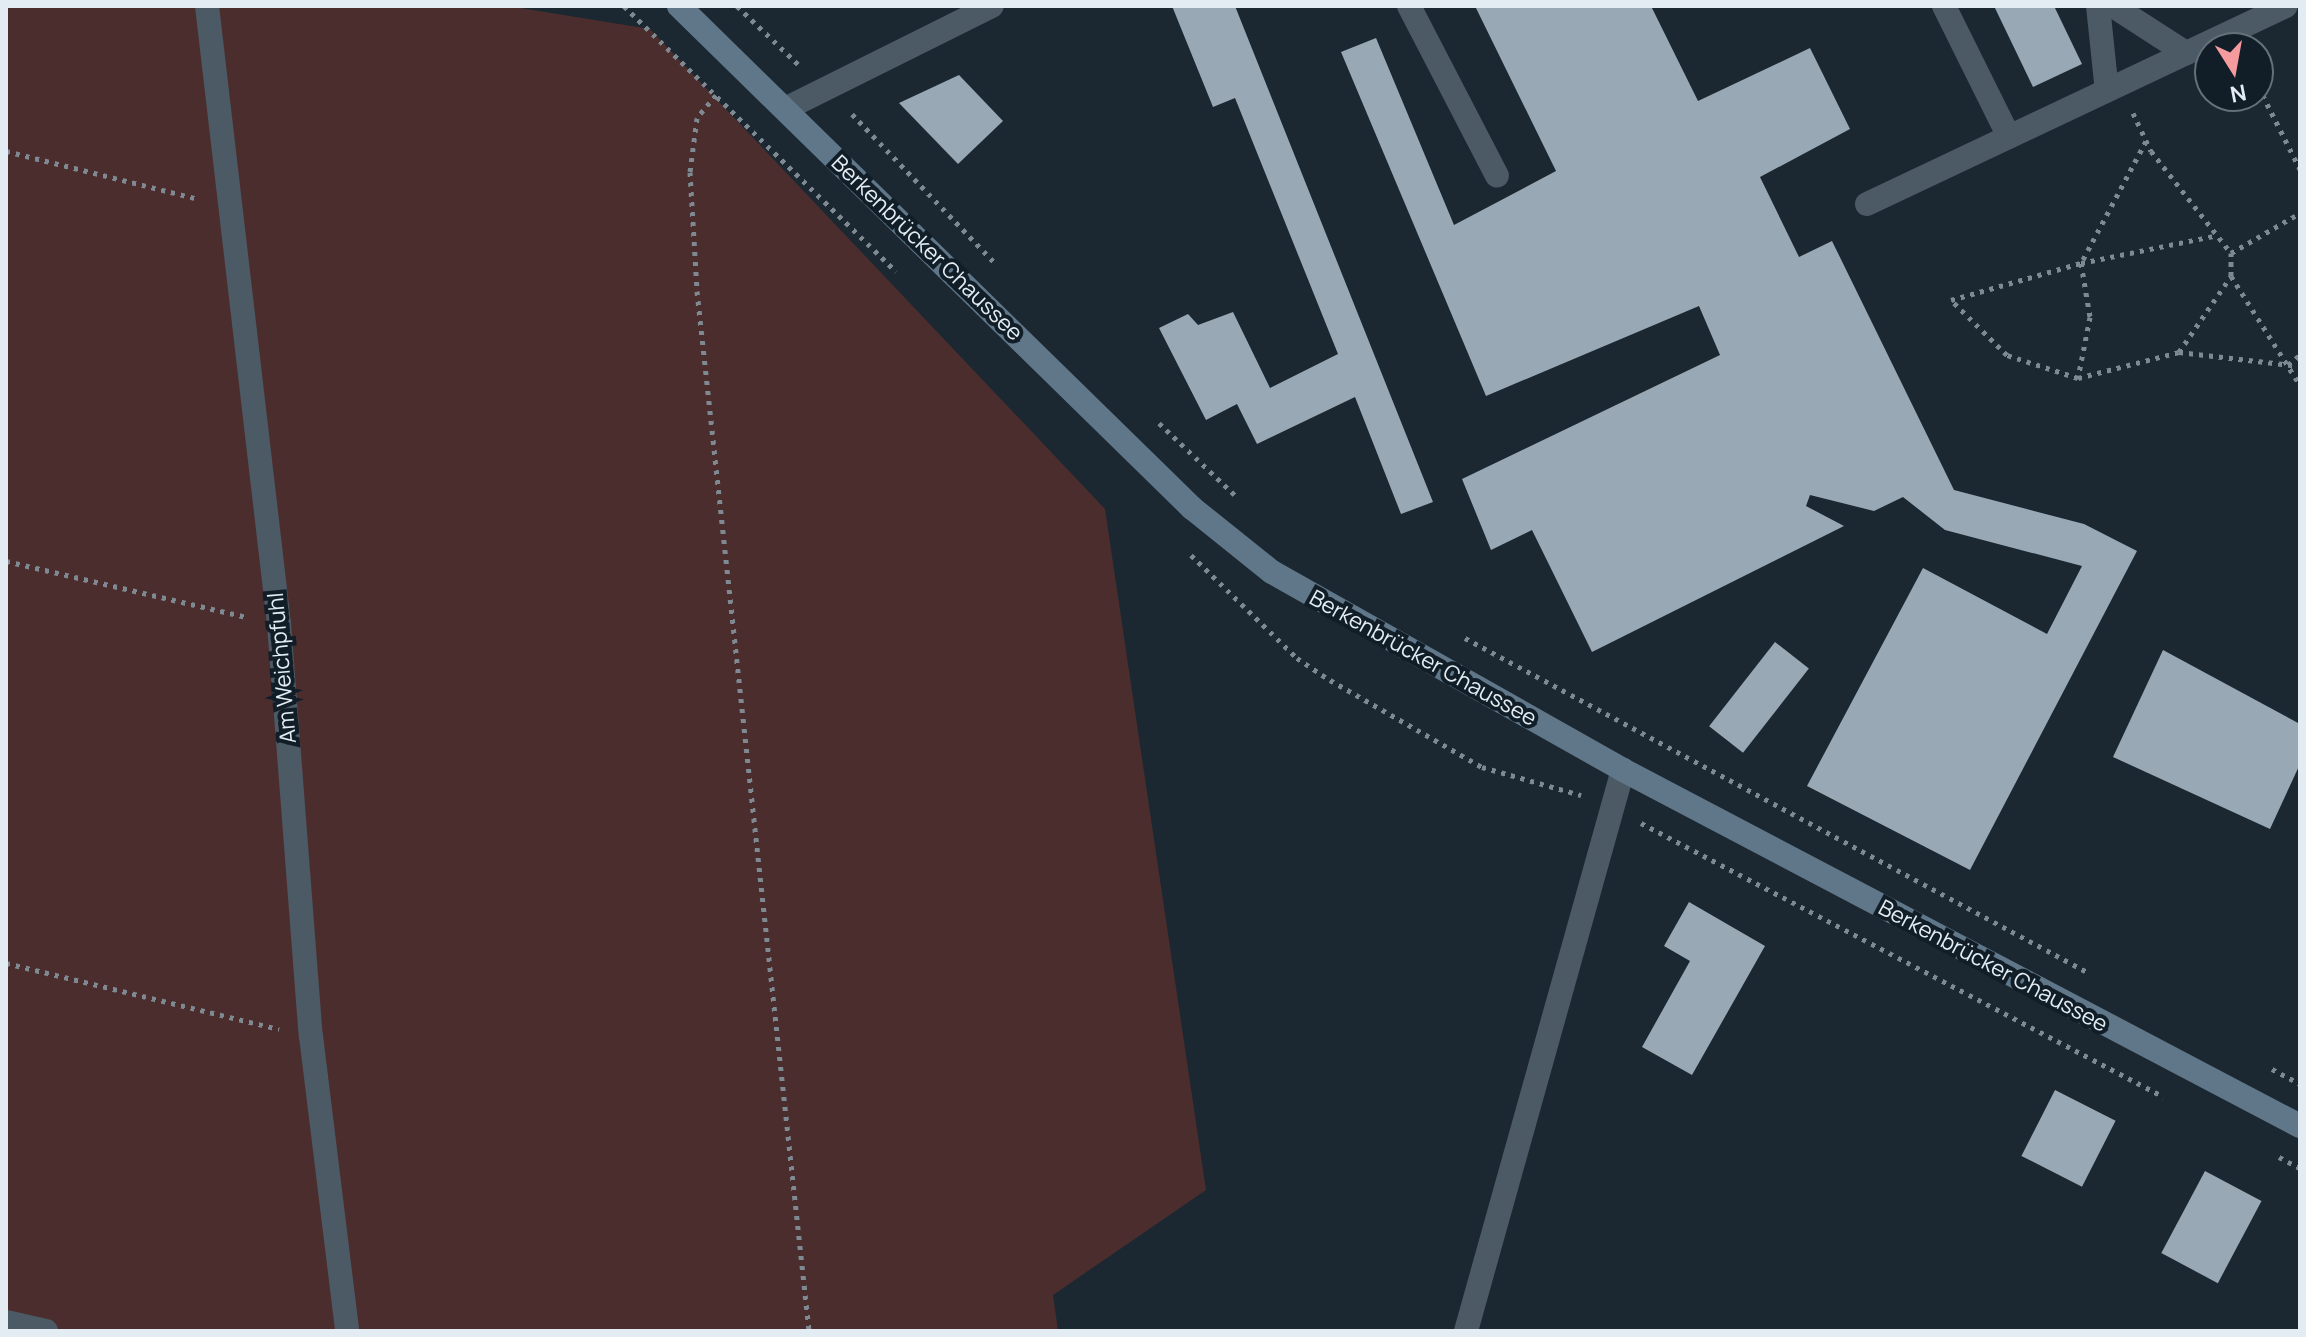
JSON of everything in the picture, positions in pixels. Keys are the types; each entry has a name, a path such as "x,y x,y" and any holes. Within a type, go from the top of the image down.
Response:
{"main road":[{"name":"Berkenbrücker Chaussee","path":"679,6 1192,508 1272,572 1623,770 2300,1126"}],"street":[{"name":"Am Weichpfuhl","path":"207,6 279,624 311,1036 347,1331"},
{"path":"1409,6 1497,176"},
{"path":"1944,6 2009,137"},
{"path":"2098,6 2113,88"},
{"path":"2113,6 2186,53"},
{"path":"1867,204 2281,7"},
{"path":"785,109 981,9"},
{"path":"1466,1331 1623,770"},
{"path":"6,1322 46,1331"}],"path":[{"path":"624,6 778,157"},
{"path":"737,6 825,89 1004,272"},
{"path":"739,66 697,118 690,172 697,291 809,1331"},
{"path":"2113,88 2214,236 2231,253 2231,276 2300,385"},
{"path":"2271,112 2300,169"},
{"path":"2078,378 2090,317 2081,263 2146,140"},
{"path":"6,151 231,207"},
{"path":"2231,253 2300,213"},
{"path":"2214,236 2081,263 1951,300 2007,355 2078,378 2179,352 2300,366"},
{"path":"2179,352 2231,276"},
{"path":"2287,365 2300,355"},
{"path":"1156,420 1243,502"},
{"path":"6,561 279,624"},
{"path":"1458,634 2094,976"},
{"path":"6,963 311,1036"},
{"path":"2266,1066 2300,1084"}],"shaded area":[{"path":"6,6 508,6 650,29 1105,509 1206,1190 1053,1295 1058,1331 6,1331"}],"building":[{"path":"1172,6 1235,6 1433,502 1401,514 1355,397 1257,444 1237,404 1206,420 1159,328 1188,314 1198,325 1233,312 1270,388 1338,354 1235,98 1213,107"},
{"path":"1475,6 1651,6 1698,101 1810,48 1850,129 1760,177 1799,257 1832,241 1954,490 2084,524 2137,551 1970,870 1807,786 1923,568 2047,634 2082,566 1945,530 1903,497 1874,511 1810,495 1806,506 1844,526 1592,652 1532,530 1491,550 1462,479 1720,355 1699,306 1486,396 1341,52 1376,38 1454,225 1556,171"},
{"path":"1994,6 2054,6 2082,64 2033,87"},
{"path":"959,75 1003,121 958,164 899,103"},
{"path":"1775,642 1809,668 1743,753 1709,726"},
{"path":"2163,650 2300,724 2300,764 2270,829 2113,757"},
{"path":"1689,902 1765,946 1692,1075 1642,1047 1690,961 1664,946"},
{"path":"2055,1090 2116,1121 2082,1187 2021,1156"},
{"path":"2205,1171 2262,1201 2218,1283 2161,1253"}]}
